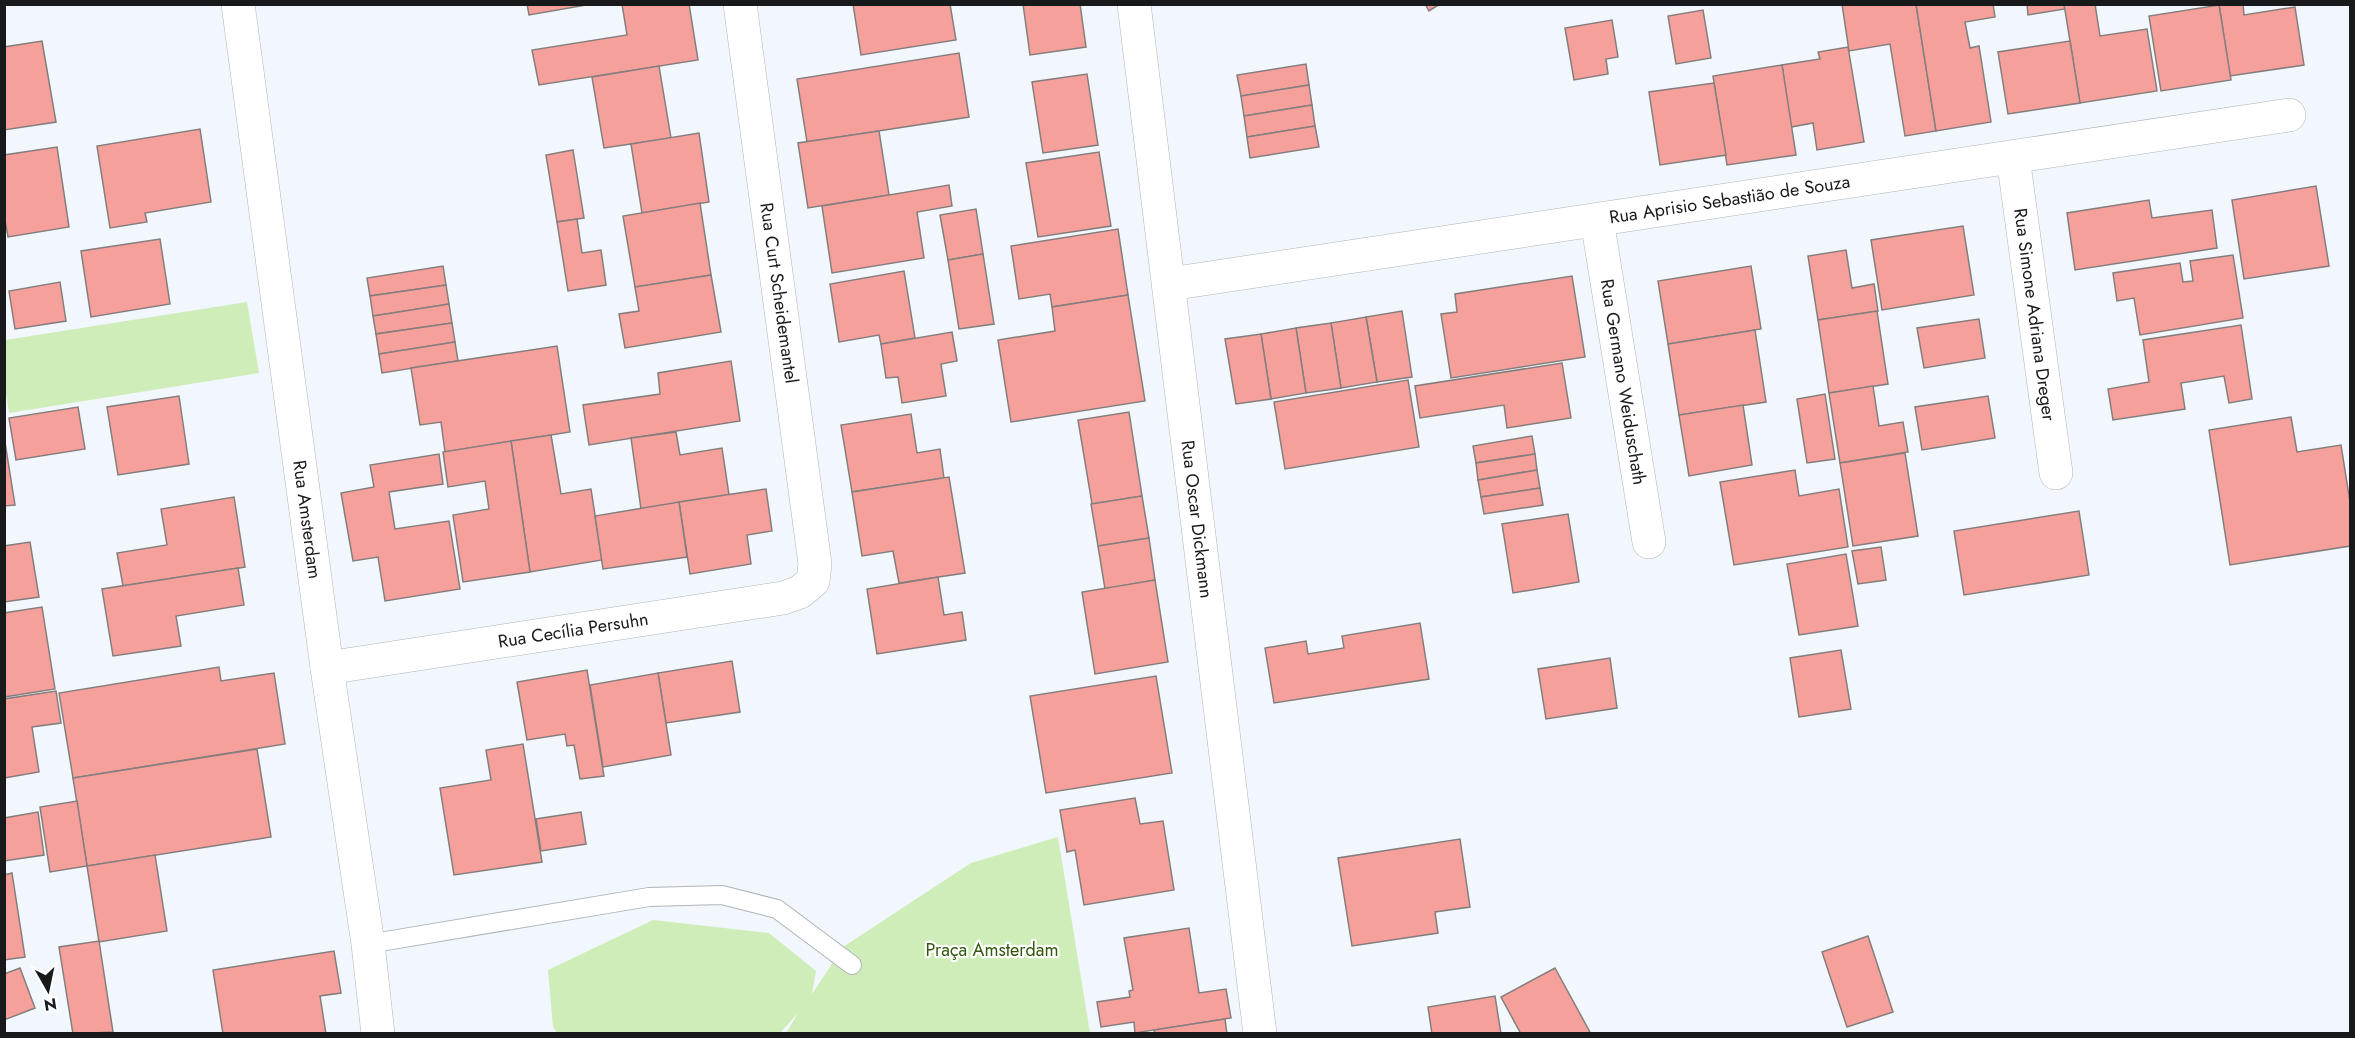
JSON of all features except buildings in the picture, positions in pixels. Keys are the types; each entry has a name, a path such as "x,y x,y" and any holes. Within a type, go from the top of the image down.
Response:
{"street":[{"name":"Rua Amsterdam","path":"238,4 327,668 369,944 378,1034"},
{"name":"Rua Curt Scheidemantel","path":"740,4 815,564 813,580"},
{"name":"Rua Oscar Dickmann","path":"1134,4 1260,1034"},
{"name":"Rua Aprisio Sebastião de Souza","path":"1170,284 2289,115"},
{"name":"Rua Simone Adriana Dreger","path":"2013,157 2056,473"},
{"name":"Rua Germano Weiduschath","path":"1597,220 1649,542"},
{"name":"Rua Cecília Persuhn","path":"327,668 783,598 800,592 813,580"}],"lane":[{"path":"369,944 649,897 722,895 777,909 852,965"}],"green space":[{"path":"247,302 259,373 9,413 5,387 5,340"},
{"name":"Praça Amsterdam","path":"1058,837 1090,1033 786,1033 798,1013 780,1033 557,1033 553,1027 548,970 653,920 769,933 816,971 812,994 843,947 971,863"}]}
